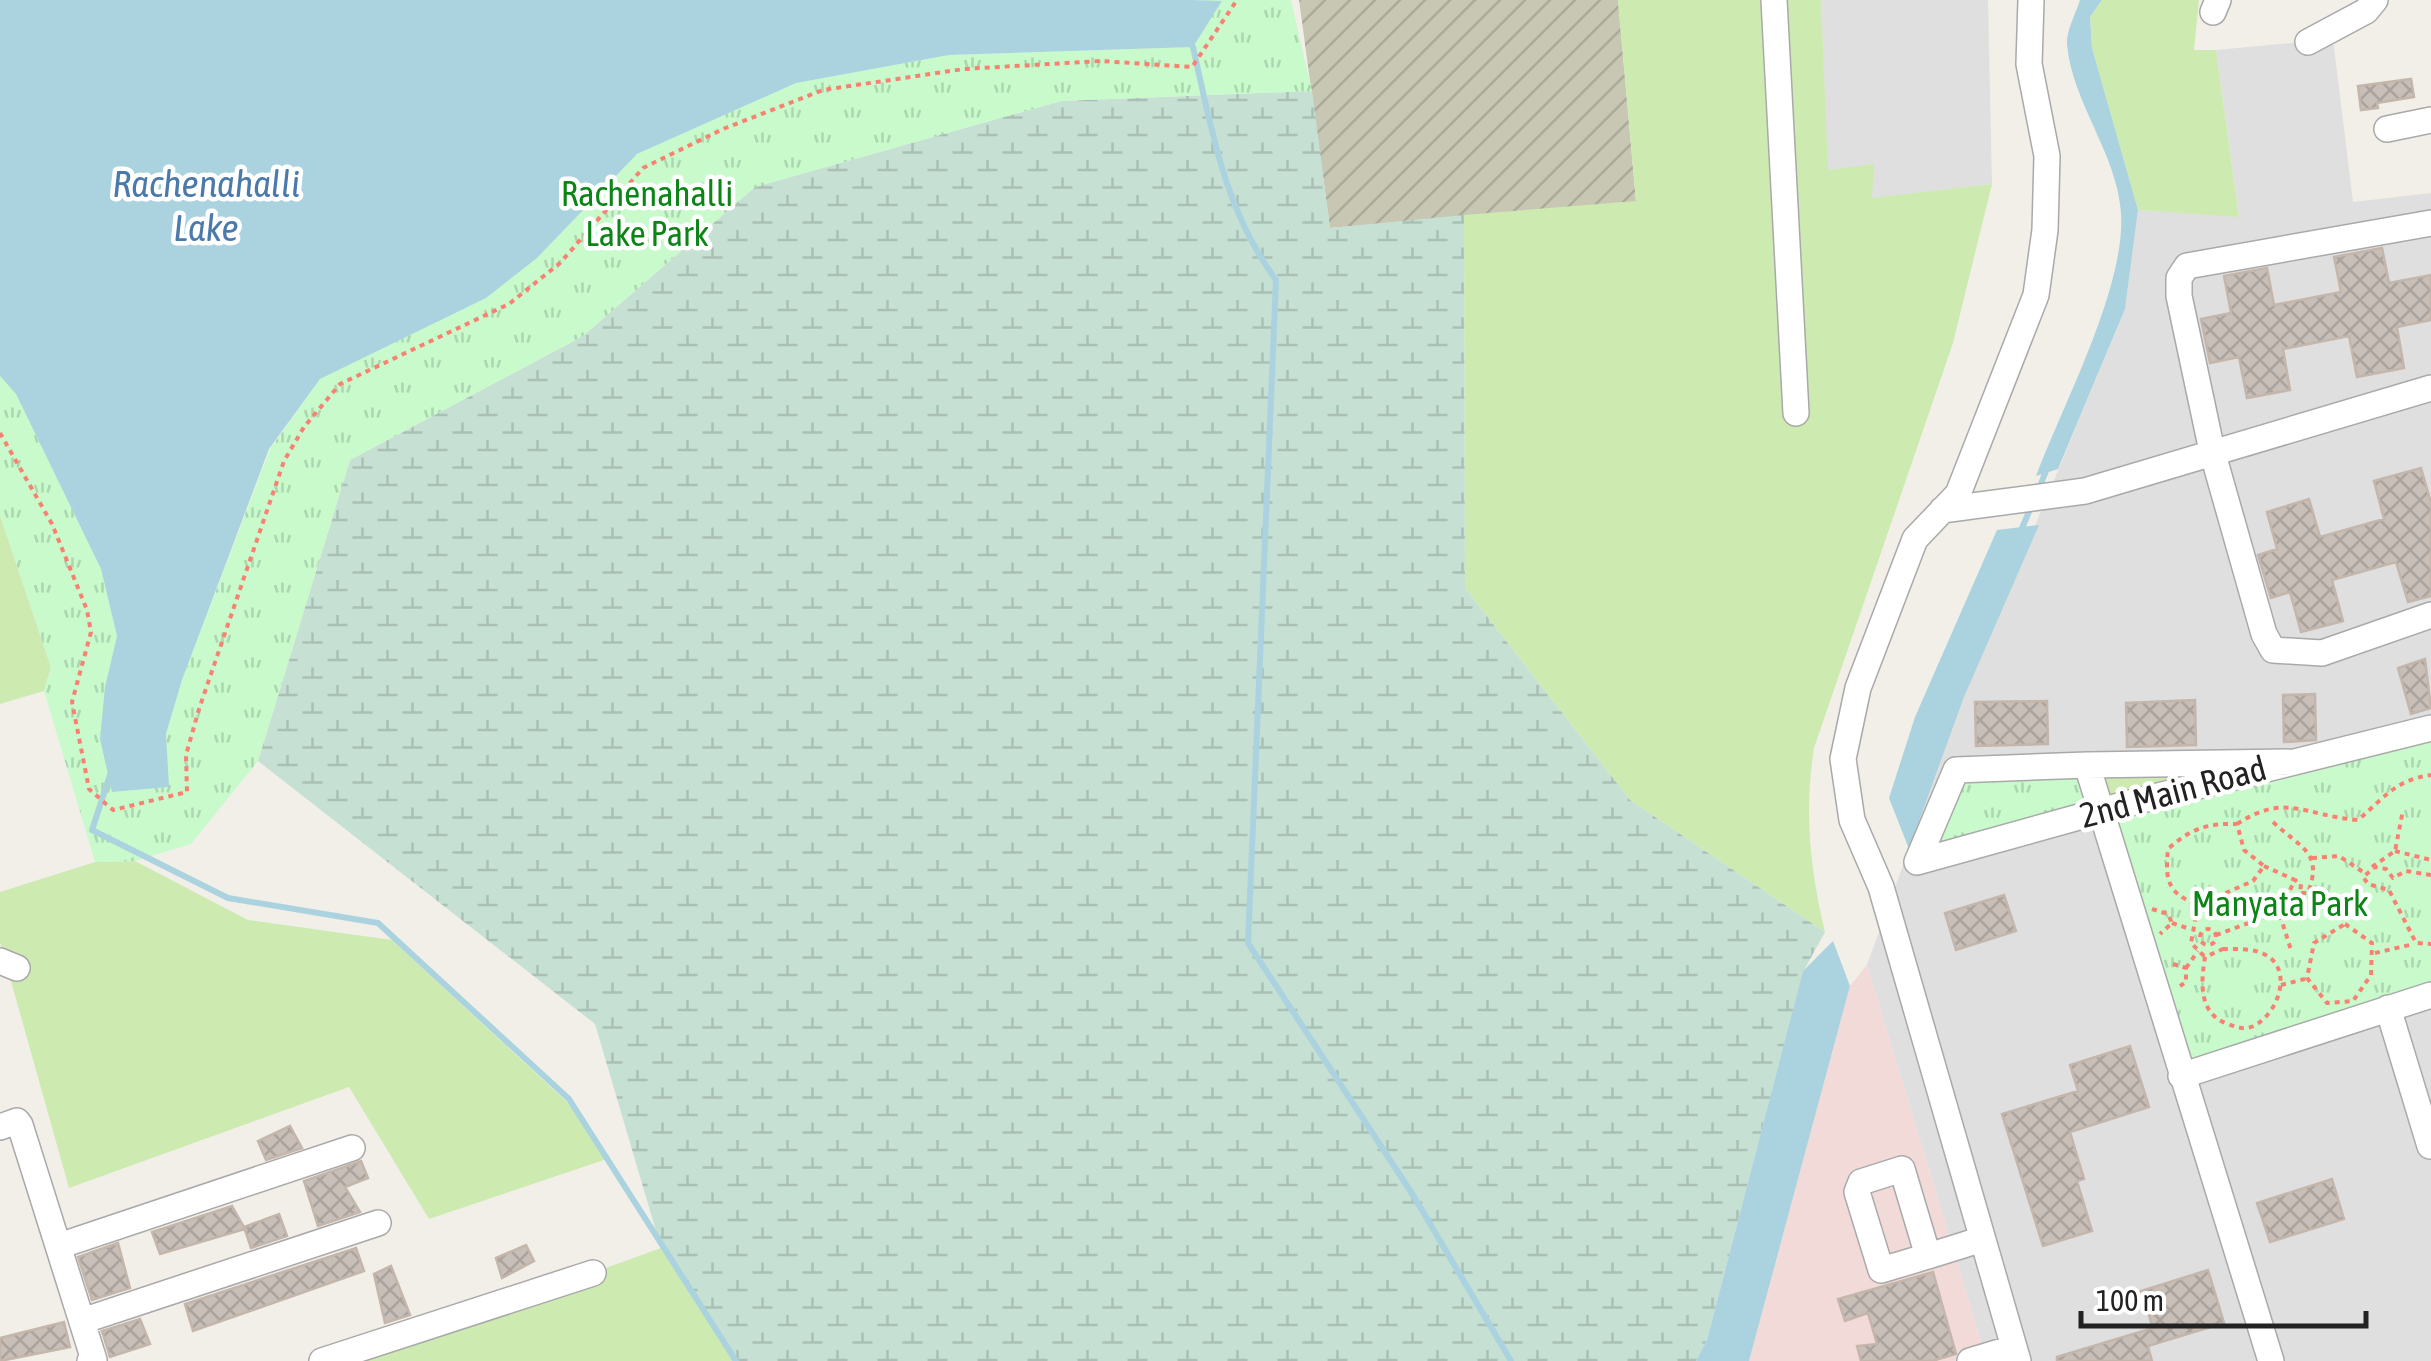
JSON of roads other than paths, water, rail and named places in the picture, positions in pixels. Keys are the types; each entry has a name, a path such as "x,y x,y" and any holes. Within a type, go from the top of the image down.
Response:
{"street":[{"path":"1774,0 1796,413"},
{"path":"1970,1361 2016,1354 1871,861 1852,820 1843,759 1858,688 1914,539 1958,494 2036,295 2047,156 2029,64 2031,0"},
{"path":"2308,42 2366,11 2375,0"},
{"path":"2387,129 2431,120"},
{"path":"2431,224 2187,266 2179,278 2179,296 2212,451 2264,634 2273,650 2322,653 2431,615"},
{"path":"1942,510 2085,490 2431,388"},
{"name":"2nd Main Road","path":"2088,764 1956,770 1917,862 2101,810 2431,728"},
{"path":"2271,1361 2088,764 2288,762"},
{"path":"2181,1076 2431,995"},
{"path":"2388,1008 2430,1146"},
{"path":"0,1127 13,1122 20,1126 60,1246 92,1361"},
{"path":"60,1246 352,1148"},
{"path":"82,1321 378,1223"},
{"path":"1928,1256 1982,1239"},
{"path":"322,1361 593,1273"}],"water":[{"name":"Rachenahalli Lake","path":"0,0 1222,1 1193,47 949,55 796,83 637,154 537,258 486,298 320,379 269,449 182,680 166,734 169,787 112,792 100,739 105,687 117,636 101,569 16,394 0,376"},
{"path":"2080,0 2102,0 2090,17 2092,48 2138,210 2125,309 2058,469 2036,476 2103,310 2120,243 2118,191 2077,87 2067,44"},
{"path":"2039,525 1964,697 1909,849 1889,798 1915,717 1997,530"},
{"path":"1833,941 1850,986 1749,1361 1696,1361 1707,1340 1803,971"}],"waterway":[{"path":"1193,47 1232,197 1258,253 1276,280 1248,943 1413,1195 1511,1361"},
{"path":"2038,491 2048,466"},
{"path":"2020,533 2031,507"},
{"path":"110,775 92,830 228,898 378,923 569,1099 736,1361"}],"park label":[{"name":"Rachenahalli Lake Park","path":"647,214"},
{"name":"Manyata Park","path":"2280,904"}]}
